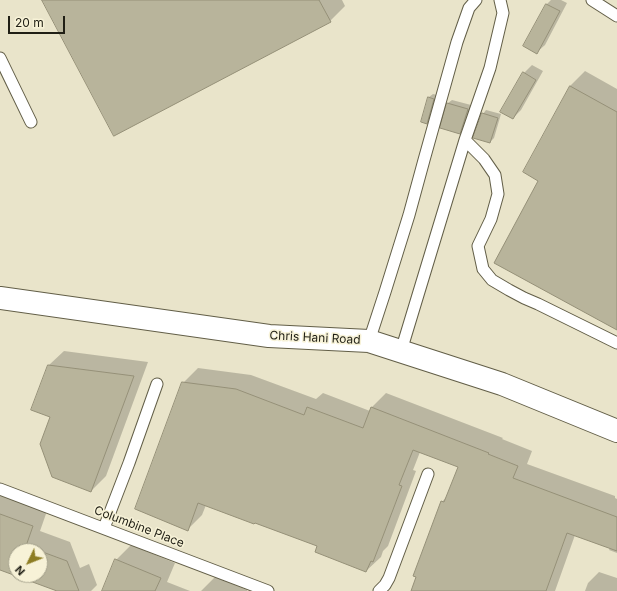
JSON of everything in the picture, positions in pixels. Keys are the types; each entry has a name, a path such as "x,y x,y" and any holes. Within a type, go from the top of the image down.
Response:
{"street":[{"name":"Chris Hani Road","path":"0,298 269,336 369,341 502,384 617,431"}],"lane":[{"path":"369,341 409,215 457,42 469,8 476,0"},
{"path":"401,351 465,140 490,68 503,13 500,0"},
{"path":"592,0 617,16"},
{"path":"0,58 31,122"},
{"path":"465,140 484,159 495,175 498,194 491,219 478,246 483,269 492,280 509,290 617,343"},
{"path":"104,528 157,384"},
{"path":"380,591 389,578 428,474"},
{"name":"Columbine Place","path":"0,489 268,591"}],"building":[{"path":"42,0 319,0 331,22 114,136"},
{"path":"546,4 560,11 537,54 523,46"},
{"path":"523,72 536,80 513,119 500,112"},
{"path":"570,86 617,112 617,330 494,263 538,181 523,172"},
{"path":"428,97 434,99 427,124 421,122"},
{"path":"447,103 468,109 460,134 440,128"},
{"path":"482,113 498,118 490,143 473,138"},
{"path":"48,365 134,376 91,492 52,477 40,444 50,417 31,410"},
{"path":"182,382 236,389 304,415 307,407 363,428 371,407 489,453 488,454 518,466 513,478 617,517 617,551 567,533 546,591 411,591 416,577 413,576 441,501 444,502 458,467 413,450 399,485 402,486 373,562 371,561 366,572 315,552 317,546 198,503 188,531 135,509"},
{"path":"0,514 33,526 27,543 8,543 8,573 0,570"},
{"path":"48,554 67,561 79,591 57,591 35,583 48,583"},
{"path":"115,559 161,578 155,591 102,591"}]}
